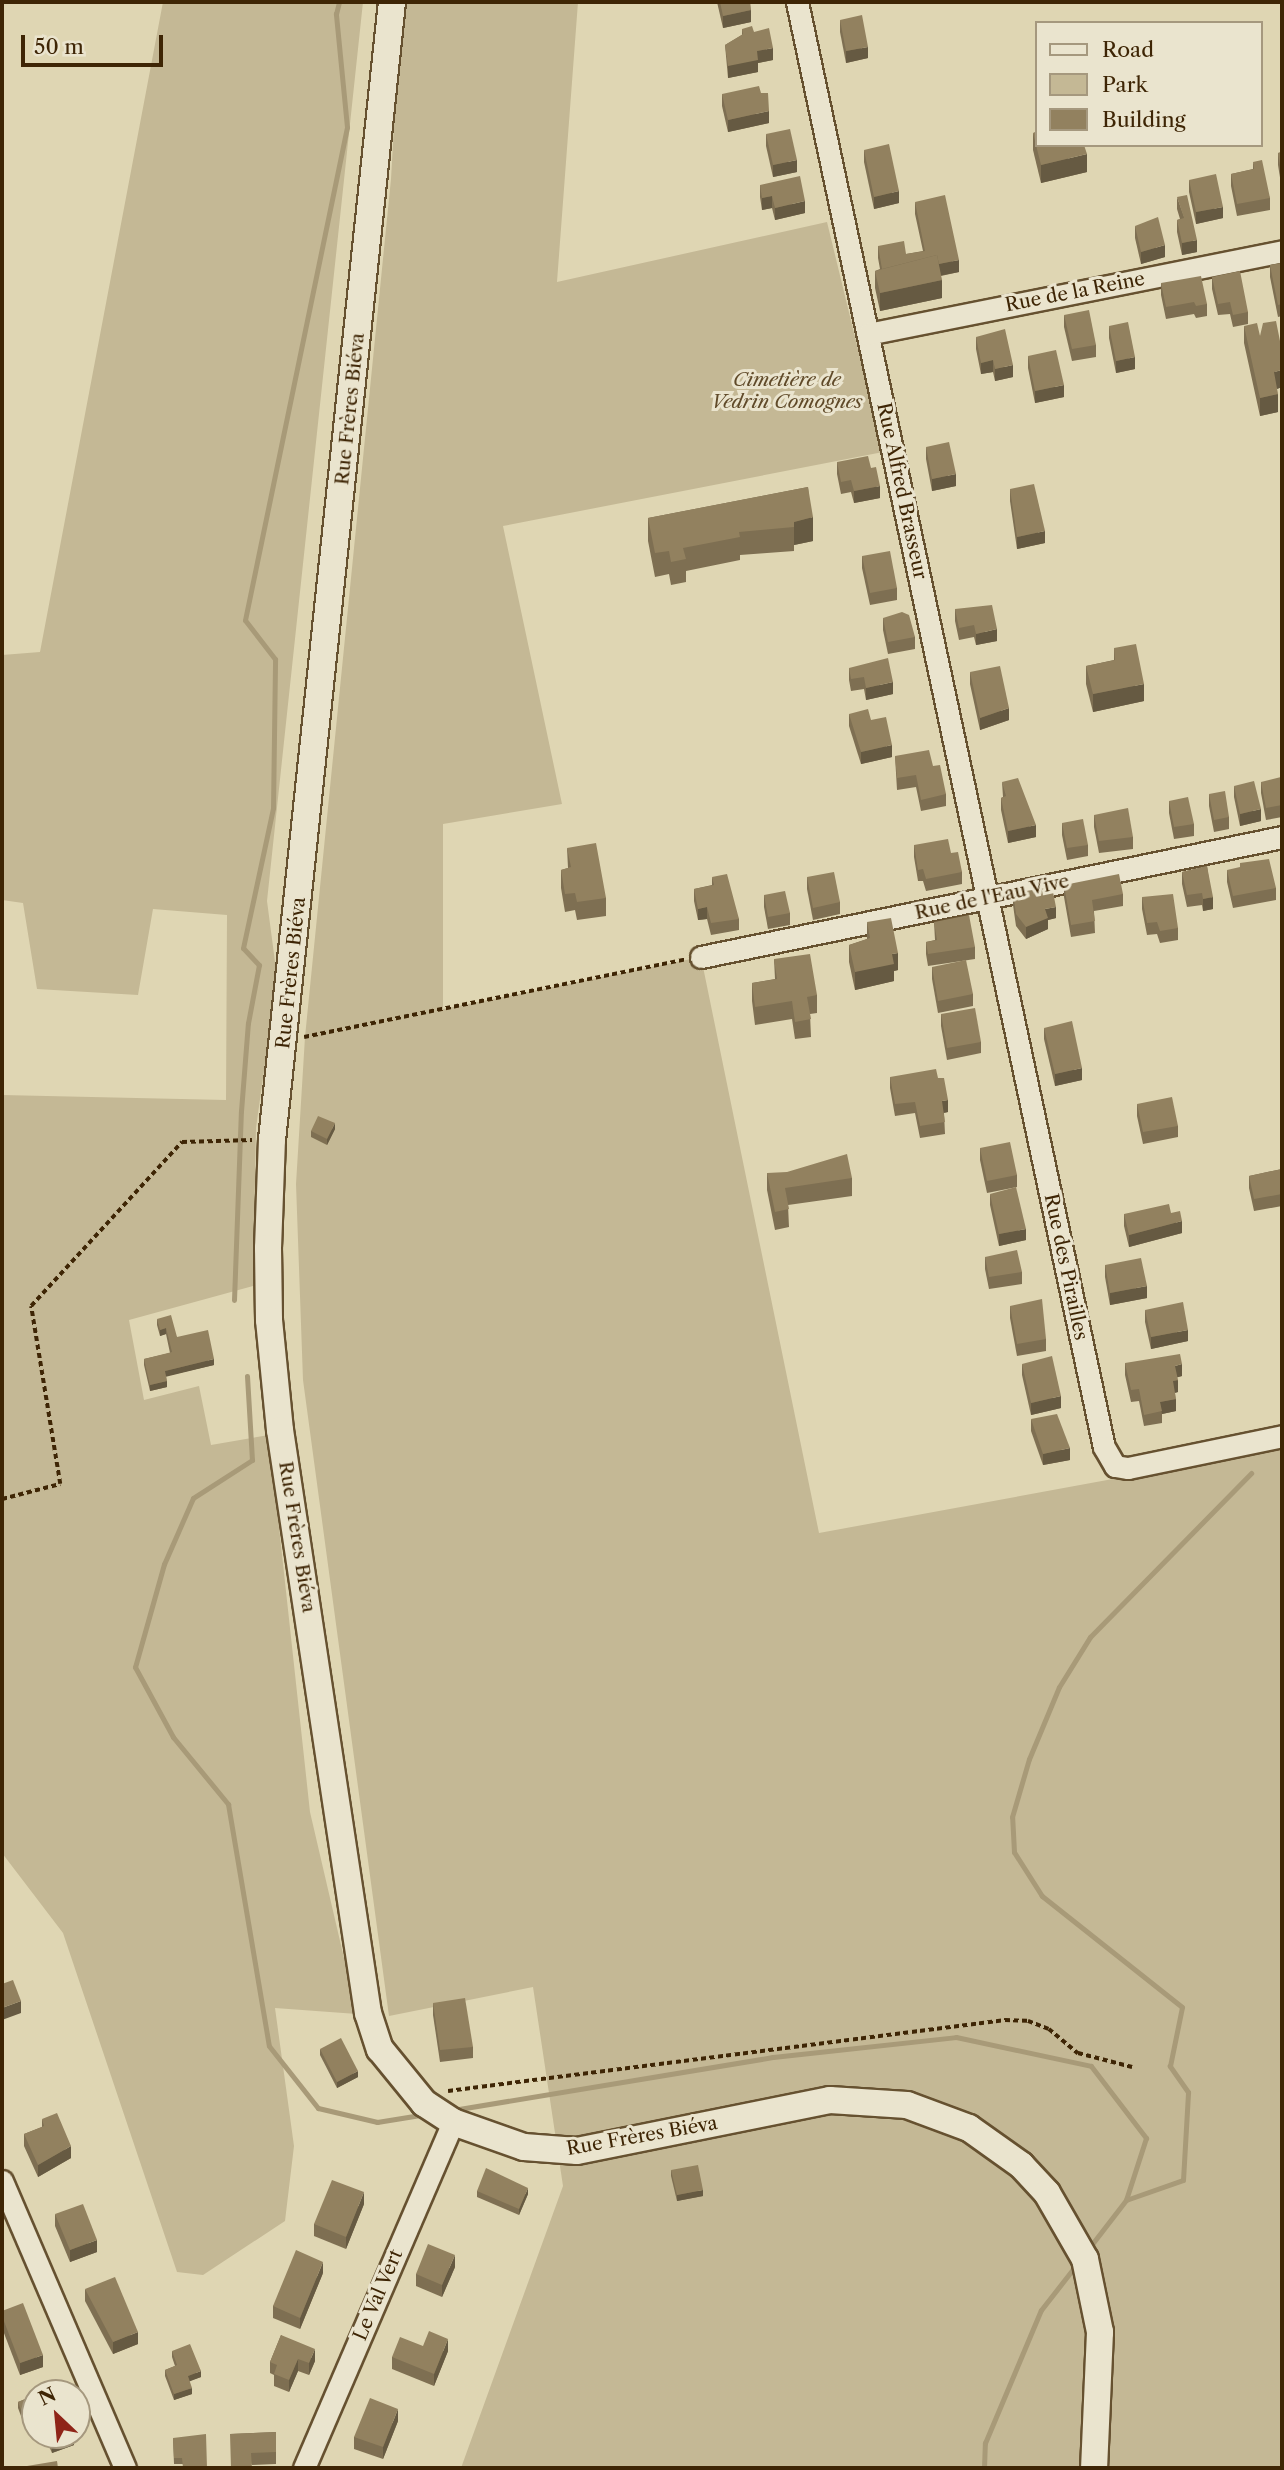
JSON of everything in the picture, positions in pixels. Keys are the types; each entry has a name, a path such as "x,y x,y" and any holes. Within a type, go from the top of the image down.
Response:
{"street":[{"name":"Rue Frères Biéva","path":"392,2 272,1139 268,1248 269,1320 280,1430 368,2014 380,2049 452,2121 524,2147 577,2151 830,2100 906,2105 969,2128 1021,2165 1047,2193 1082,2254 1100,2332 1094,2468"},
{"name":"Rue Alfred Brasseur","path":"797,2 990,898"},
{"name":"Rue de la Reine","path":"868,334 1282,251"},
{"name":"Rue de l'Eau Vive","path":"701,957 1282,837"},
{"name":"Rue des Pirailles","path":"990,898 1104,1447 1115,1466 1128,1468 1282,1436"},
{"name":"Le Val Vert","path":"304,2468 452,2121"},
{"path":"2,2181 125,2468"}],"path":[{"path":"284,1041 701,957"},
{"path":"2,1499 60,1484 31,1306 182,1142 245,1140"},
{"path":"430,2098 1005,2020 1038,2025 1078,2053 1132,2067"}],"green space":[{"path":"163,2 363,2 267,901 277,977 256,1128 253,1286 129,1320 144,1400 199,1386 211,1445 269,1435 310,1812 357,2014 275,2008 294,2146 285,2221 203,2275 177,2272 63,1933 2,1853 2,1095 226,1100 227,915 153,909 138,995 37,989 23,903 2,900 2,655 40,652"},
{"name":"Cimetière de Vedrin Comognes","path":"401,2 578,2 557,282 827,222 883,452 503,526 562,804 443,824 443,1009 701,957 819,1533 1282,1448 1282,2468 461,2468 563,2186 533,1987 389,2016 303,1380 296,1184 305,1037 391,179"}],"building":[{"path":"720,2 750,2 751,10 723,16"},
{"path":"862,15 868,47 846,51 840,20"},
{"path":"752,26 754,32 769,28 773,48 757,51 758,60 728,66 725,45 743,34 742,29"},
{"path":"759,86 761,93 768,93 769,111 728,120 722,94"},
{"path":"790,129 797,160 773,165 766,134"},
{"path":"889,144 899,191 874,197 864,150"},
{"path":"1036,147 1085,147 1087,154 1041,165"},
{"path":"1282,152 1282,178 1278,153"},
{"path":"1262,160 1270,198 1237,204 1231,174 1254,169 1253,162"},
{"path":"1216,174 1223,207 1196,212 1189,180"},
{"path":"800,176 805,201 775,208 772,196 762,198 760,185"},
{"path":"945,195 959,260 939,264 937,255 882,269 878,246 904,241 906,254 925,251 915,202"},
{"path":"1187,195 1197,240 1182,243 1177,220 1184,218 1177,197"},
{"path":"1158,217 1165,245 1141,252 1135,226"},
{"path":"937,255 942,280 880,293 875,271"},
{"path":"1282,263 1282,304 1278,305 1270,265"},
{"path":"1240,271 1248,312 1233,315 1230,302 1218,304 1212,277"},
{"path":"1201,276 1207,304 1196,306 1194,302 1166,307 1161,283"},
{"path":"1089,310 1096,345 1072,349 1064,315"},
{"path":"1276,321 1282,351 1282,370 1274,372 1278,394 1260,398 1244,326 1257,323 1260,336 1263,323"},
{"path":"1128,322 1135,357 1116,361 1109,326"},
{"path":"1005,329 1013,365 995,369 993,360 981,363 976,337"},
{"path":"1056,350 1064,385 1035,391 1028,356"},
{"path":"949,442 956,474 932,479 926,447"},
{"path":"868,456 871,468 876,467 880,486 854,491 851,480 841,482 837,462"},
{"path":"1034,484 1045,531 1017,537 1010,489"},
{"path":"808,487 813,517 794,522 794,527 739,532 740,537 683,548 686,559 671,562 669,551 655,553 648,518"},
{"path":"890,551 897,588 870,593 862,556"},
{"path":"992,605 997,629 976,634 974,625 959,628 955,609"},
{"path":"902,612 909,615 915,637 888,642 883,618"},
{"path":"1136,644 1144,684 1093,694 1086,666 1115,660 1114,648"},
{"path":"888,658 893,682 866,688 864,677 851,679 849,668"},
{"path":"1000,666 1009,708 980,718 970,672"},
{"path":"868,709 871,720 886,717 892,745 861,752 849,714"},
{"path":"929,750 933,766 940,765 946,794 921,800 916,775 897,778 895,756"},
{"path":"1281,777 1282,805 1266,808 1261,782"},
{"path":"1018,778 1036,825 1008,831 1001,798 1006,796 1002,782"},
{"path":"1254,781 1261,809 1240,814 1234,786"},
{"path":"1225,791 1229,817 1214,820 1209,794"},
{"path":"1188,797 1194,824 1174,827 1169,801"},
{"path":"1128,808 1133,837 1099,841 1094,815"},
{"path":"1083,819 1088,845 1067,848 1062,823"},
{"path":"948,839 951,853 958,852 962,872 926,879 923,869 918,870 914,845"},
{"path":"596,843 606,898 577,902 575,893 565,894 561,870 571,867 567,848"},
{"path":"1269,859 1276,888 1233,896 1227,870 1240,867 1240,863"},
{"path":"1207,866 1213,897 1203,899 1202,893 1187,895 1182,872"},
{"path":"834,872 840,902 813,908 807,877"},
{"path":"727,874 739,919 711,923 707,907 698,909 694,889 714,885 712,877"},
{"path":"1119,874 1123,894 1092,900 1095,921 1071,925 1064,885"},
{"path":"1052,887 1056,907 1045,909 1048,918 1026,927 1016,914 1013,893"},
{"path":"785,891 790,913 768,917 764,895"},
{"path":"1173,894 1178,928 1160,931 1157,922 1147,923 1142,897"},
{"path":"969,915 975,947 928,954 926,942 937,940 934,922"},
{"path":"891,918 898,953 892,954 894,964 855,972 849,945 870,938 867,922"},
{"path":"810,954 817,995 807,997 811,1019 795,1022 792,1001 755,1007 752,983 777,979 774,959"},
{"path":"966,960 973,994 938,1001 932,967"},
{"path":"975,1008 981,1042 947,1048 941,1014"},
{"path":"1072,1021 1082,1068 1055,1074 1044,1028"},
{"path":"936,1069 938,1078 944,1078 948,1100 942,1101 945,1122 920,1126 915,1102 895,1104 890,1077"},
{"path":"1172,1097 1178,1126 1143,1132 1137,1104"},
{"path":"318,1116 335,1123 327,1139 311,1131"},
{"path":"1010,1142 1017,1175 987,1181 980,1148"},
{"path":"847,1154 852,1178 785,1188 789,1209 775,1212 767,1173 787,1172"},
{"path":"1282,1169 1282,1194 1254,1199 1249,1176"},
{"path":"1016,1187 1026,1229 999,1234 990,1194"},
{"path":"1169,1204 1171,1213 1180,1211 1182,1221 1129,1235 1124,1214"},
{"path":"1017,1250 1022,1272 989,1277 985,1257"},
{"path":"1141,1258 1147,1286 1110,1293 1105,1265"},
{"path":"1042,1299 1046,1339 1017,1344 1010,1306"},
{"path":"1183,1302 1188,1330 1151,1337 1145,1310"},
{"path":"171,1315 177,1337 208,1330 214,1359 165,1371 167,1381 150,1385 144,1359 172,1352 166,1328 160,1330 157,1319"},
{"path":"1180,1354 1182,1364 1175,1366 1178,1380 1173,1381 1176,1399 1160,1402 1162,1411 1144,1415 1139,1389 1131,1390 1125,1363"},
{"path":"1052,1356 1061,1396 1031,1403 1022,1364"},
{"path":"1057,1414 1070,1448 1043,1454 1031,1419"},
{"path":"13,1980 21,2001 2,2008 2,1984"},
{"path":"465,1998 473,2047 440,2050 433,2003"},
{"path":"341,2038 358,2071 337,2082 320,2049"},
{"path":"57,2113 71,2146 38,2165 24,2134 44,2126 42,2119"},
{"path":"698,2165 703,2190 677,2195 671,2170"},
{"path":"486,2168 528,2188 519,2209 477,2191"},
{"path":"332,2180 364,2192 346,2237 314,2224"},
{"path":"83,2204 97,2240 70,2250 55,2214"},
{"path":"428,2244 455,2255 442,2285 416,2274"},
{"path":"296,2250 323,2262 300,2318 273,2306"},
{"path":"115,2277 138,2332 113,2342 85,2289"},
{"path":"23,2303 43,2355 20,2363 2,2311"},
{"path":"429,2331 448,2339 434,2374 392,2357 400,2337 423,2346"},
{"path":"281,2335 315,2349 309,2363 298,2359 289,2380 274,2374 277,2365 270,2362"},
{"path":"190,2344 201,2371 188,2376 192,2388 174,2394 165,2370 177,2365 172,2351"},
{"path":"370,2398 398,2409 383,2447 354,2437"},
{"path":"276,2432 276,2452 251,2453 252,2468 231,2468 230,2434"},
{"path":"206,2434 207,2468 183,2468 182,2458 174,2458 173,2438"},
{"path":"57,2461 58,2468 15,2468"}],"waterway":[{"path":"234,1300 241,1111 248,1023 259,965 243,948 273,808 275,659 245,620 347,127 336,14 339,2"},
{"path":"247,1376 252,1460 193,1498 164,1564 135,1667 173,1737 228,1804 269,2046 318,2108 377,2122 426,2114"},
{"path":"1126,2200 1183,2180 1188,2092 1170,2066 1182,2007 1042,1896 1014,1852 1012,1817 1029,1759 1059,1687 1090,1637 1251,1473"},
{"path":"453,2110 773,2057 956,2037 1091,2066 1146,2138 1126,2200 1089,2248"},
{"path":"984,2468 985,2443 1041,2310 1077,2264"}]}
